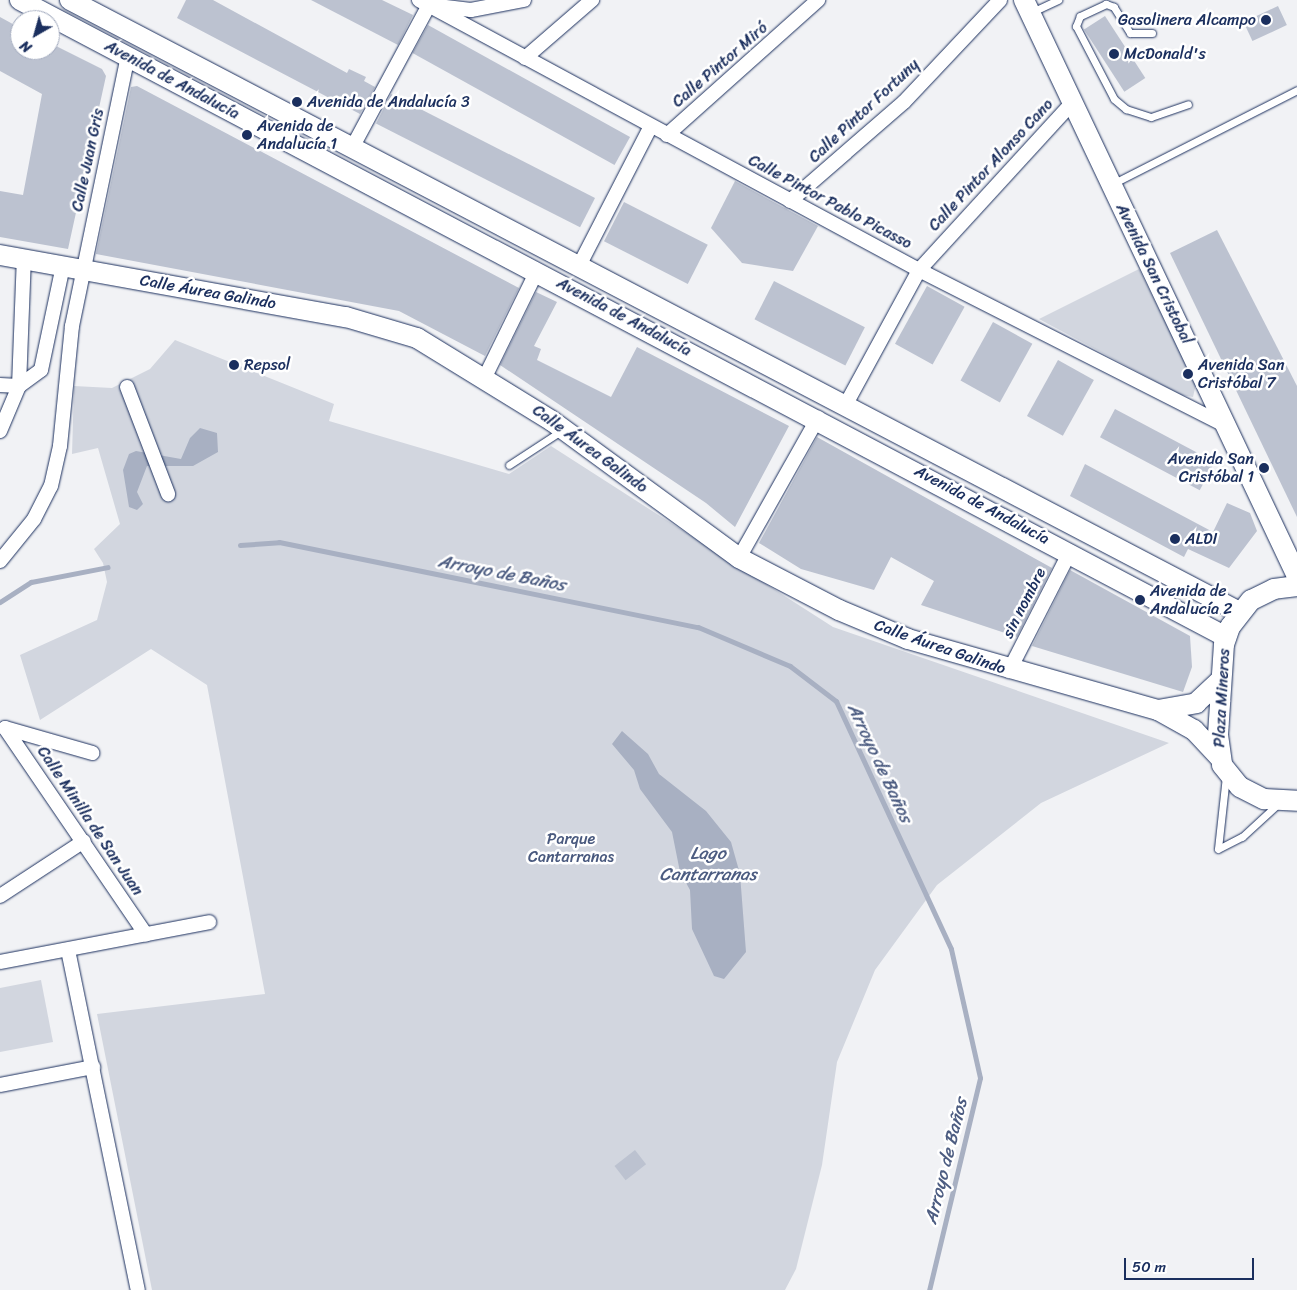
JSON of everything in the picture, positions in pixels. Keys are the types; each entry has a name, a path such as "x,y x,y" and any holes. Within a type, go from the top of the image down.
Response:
{"main road":[{"name":"Avenida de Andalucía","path":"20,0 818,418 1226,636"},
{"name":"Avenida de Andalucía","path":"70,0 1239,612"},
{"name":"Avenida San Cristobal","path":"1027,6 1111,185 1228,426 1297,576"},
{"name":"Calle Áurea Galindo","path":"0,254 346,317 417,338 485,376 563,429 739,558 891,632 1009,671 1158,710"},
{"name":"Plaza Mineros","path":"1223,766 1221,680 1226,636 1239,612 1266,592 1297,586"},
{"path":"1158,710 1196,703 1221,680"},
{"path":"1158,710 1194,730 1223,766 1255,796 1289,802"}],"street":[{"path":"352,148 424,2 471,10 524,0"},
{"path":"525,58 592,0"},
{"name":"Calle Pintor Miró","path":"667,135 818,0"},
{"name":"Calle Pintor Fortuny","path":"790,201 904,102 1000,0"},
{"name":"Calle Pintor Pablo Picasso","path":"424,2 919,270 1228,426"},
{"name":"Calle Juan Gris","path":"0,561 34,519 51,486 82,270 128,56"},
{"name":"Calle Pintor Alonso Cano","path":"846,406 919,270 1072,103"},
{"path":"579,266 650,126"},
{"path":"0,431 19,386 24,258"},
{"path":"0,386 19,386 42,370 63,266"},
{"path":"485,376 537,271"},
{"path":"127,387 168,494"},
{"path":"739,558 818,418"},
{"name":"sin nombre","path":"1009,671 1070,552"},
{"path":"3,730 92,753"},
{"name":"Calle Minilla de San Juan","path":"3,730 84,841 146,935"},
{"path":"0,896 84,841"},
{"path":"0,962 208,922"},
{"path":"68,950 138,1290"},
{"path":"0,1084 93,1067"}],"lane":[{"path":"1027,6 1058,0"},
{"path":"1152,33 1130,33 1114,7 1106,4 1080,16 1076,26 1114,99 1126,109 1151,117 1188,104"},
{"path":"1111,185 1297,90"},
{"path":"509,465 563,429"},
{"path":"1223,766 1218,849 1242,837 1289,802"}],"green space":[{"path":"1139,269 1196,384 1193,397 1181,395 1039,319"},
{"name":"Parque Cantarranas","path":"175,340 334,404 329,421 509,474 551,446 833,627 1169,743 1041,803 937,885 875,970 837,1062 822,1165 796,1269 785,1290 152,1290 97,1014 265,994 207,685 151,649 40,720 20,655 97,620 107,582 103,563 94,549 120,524 98,448 72,454 74,386 112,388 150,369"},
{"path":"41,980 53,1042 0,1052 0,988"}],"water":[{"path":"200,428 217,433 218,452 193,466 147,466 137,492 143,504 137,510 129,507 123,470 129,454 136,451 181,459 190,438"},
{"name":"Lago Cantarranas","path":"622,731 648,754 659,774 706,811 731,842 740,874 746,952 724,979 714,976 692,929 690,890 680,872 672,832 640,789 634,770 612,744"}],"building":[{"path":"186,0 213,0 347,73 349,69 366,77 364,81 375,87 360,114 177,18"},
{"path":"311,0 382,0 413,15 398,45"},
{"path":"1278,6 1287,25 1252,41 1244,22"},
{"name":"McDonald's","path":"1105,16 1145,78 1124,92 1084,30"},
{"path":"0,17 10,22 10,60 60,60 60,48 102,69 106,76 68,249 0,237 0,191 23,195 42,94 0,71"},
{"path":"428,25 630,137 615,165 412,53"},
{"path":"137,86 519,288 485,356 399,311 96,254 131,87"},
{"path":"391,94 595,198 580,227 376,123"},
{"path":"735,181 818,226 793,271 742,263 711,228"},
{"path":"624,202 708,245 688,284 604,241"},
{"path":"1217,230 1297,386 1297,517 1170,253"},
{"path":"774,281 865,327 845,366 754,319"},
{"path":"927,286 965,307 933,365 895,344"},
{"path":"536,292 557,302 534,346 541,349 537,360 611,397 637,347 789,426 735,527 706,503 500,365"},
{"path":"993,322 1032,344 1000,402 961,381"},
{"path":"1058,360 1094,380 1063,436 1027,416"},
{"path":"1115,409 1215,462 1200,490 1100,437"},
{"path":"817,437 1052,568 1017,637 921,605 934,581 891,557 874,590 801,569 759,543"},
{"path":"1085,464 1213,532 1227,503 1250,513 1257,531 1229,568 1188,549 1184,557 1070,496"},
{"path":"1070,570 1190,636 1192,667 1183,692 1032,646"},
{"path":"635,1150 646,1164 626,1180 615,1166"}],"waterway":[{"name":"Arroyo de Baños","path":"240,545 279,542 698,627 790,666 836,701 951,949 980,1078 929,1290"},
{"name":"Arroyo de Baños","path":"0,602 31,582 108,567"}],"place":[{"name":"Gasolinera Alcampo","path":"1266,20"},
{"name":"McDonald's","path":"1114,54"},
{"name":"Avenida de Andalucía 3","path":"297,102"},
{"name":"Avenida de Andalucía 1","path":"247,135"},
{"name":"Repsol","path":"234,365"},
{"name":"Avenida San Cristóbal 7","path":"1188,374"},
{"name":"Avenida San Cristóbal 1","path":"1264,468"},
{"name":"ALDI","path":"1175,539"},
{"name":"Avenida de Andalucía 2","path":"1140,600"}]}
